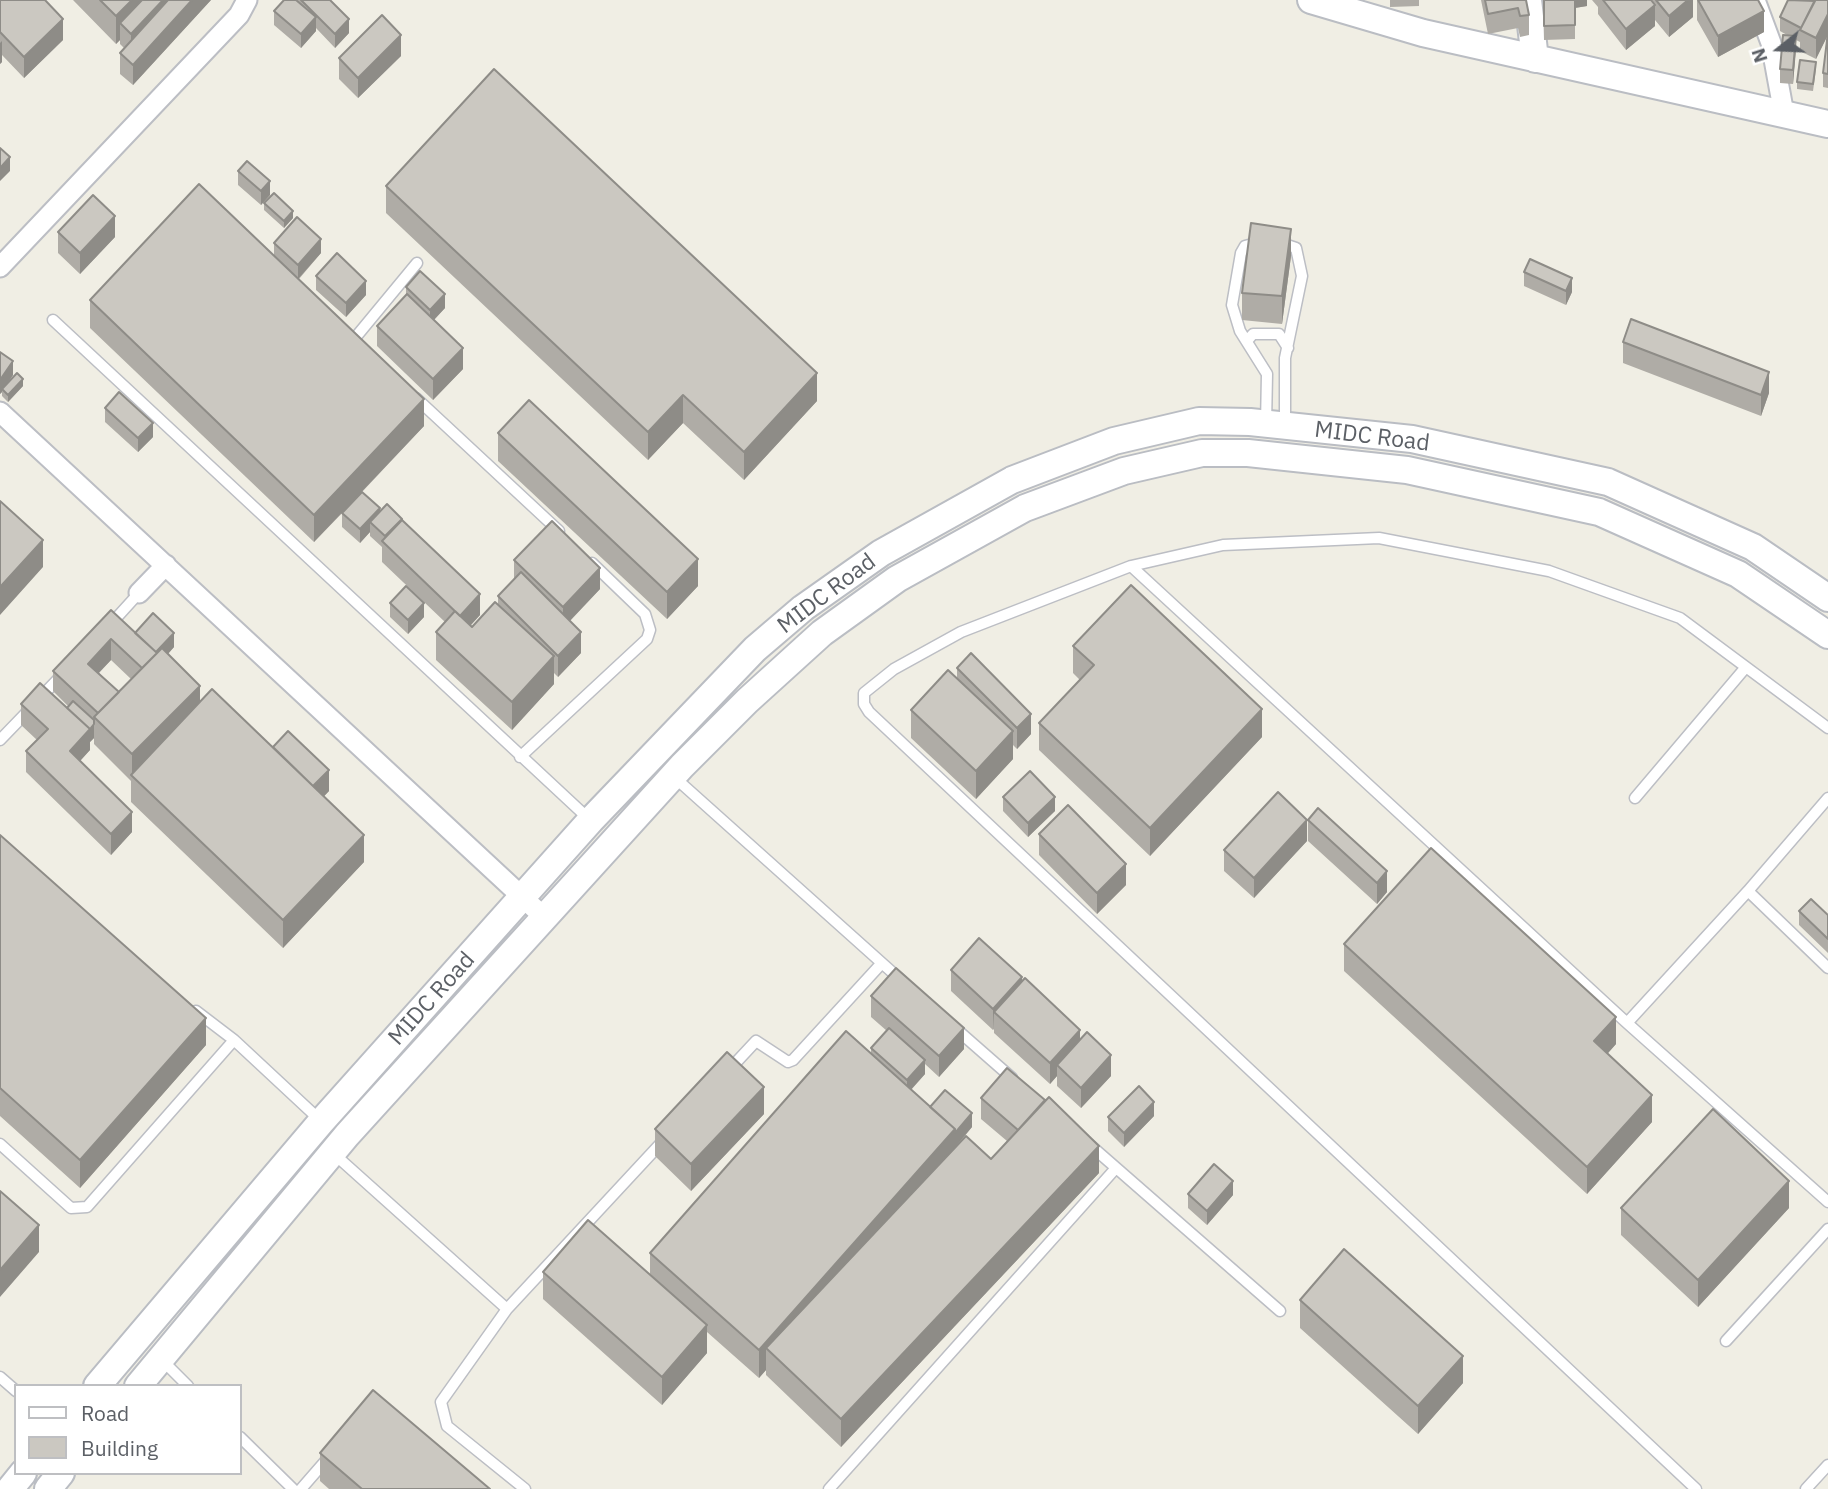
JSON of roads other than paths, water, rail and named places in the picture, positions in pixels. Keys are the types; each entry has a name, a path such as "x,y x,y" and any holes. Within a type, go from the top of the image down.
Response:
{"main road":[{"path":"1311,0 1423,33 1828,124"},
{"path":"1528,0 1535,59"},
{"name":"MIDC Road","path":"99,1384 321,1122 591,820 755,649 803,608 881,553 1012,480 1114,441 1199,421 1275,425 1412,439 1608,482 1753,547 1828,598"},
{"name":"MIDC Road","path":"140,1384 333,1152 673,776 776,672 822,633 897,579 1025,509 1124,471 1202,453 1248,453 1407,470 1599,512 1738,574 1828,635"},
{"path":"10,1489 21,1475"},
{"path":"48,1489 59,1475"}],"street":[{"path":"0,267 239,15 247,0"},
{"path":"1755,0 1771,43 1784,114"},
{"path":"0,412 546,919"},
{"path":"139,593 166,565"}],"lane":[{"path":"1251,242 1289,244 1296,248 1300,258 1302,276 1275,425 1267,374 1234,319 1231,305 1241,253 1251,242"},
{"path":"366,353 355,338 417,262"},
{"path":"53,320 520,757 591,820"},
{"path":"1247,341 1253,334 1279,334 1288,348"},
{"path":"405,388 569,541"},
{"path":"1696,1489 879,722 864,704 864,693 894,669 961,632 1131,566 1223,545 1379,538 1549,571 1680,618 1828,728"},
{"path":"520,757 647,639 650,630 645,614 588,559"},
{"path":"1131,566 1627,1023 1828,1202"},
{"path":"102,632 139,593"},
{"path":"0,740 74,662"},
{"path":"1635,798 1746,667"},
{"path":"673,776 912,990"},
{"path":"1627,1023 1827,803"},
{"path":"1748,891 1828,968"},
{"path":"716,1084 757,1041 788,1062 793,1060 881,964"},
{"path":"191,1007 234,1040 321,1122"},
{"path":"943,1017 1024,1088"},
{"path":"0,1144 71,1208 87,1207 234,1040"},
{"path":"525,1489 447,1426 441,1402 507,1309 668,1135"},
{"path":"1086,1142 1280,1311"},
{"path":"333,1152 507,1309"},
{"path":"829,1489 1116,1168"},
{"path":"1726,1341 1828,1229"},
{"path":"162,1359 186,1384"},
{"path":"0,1377 14,1389"},
{"path":"242,1439 293,1489"},
{"path":"301,1489 335,1451"},
{"path":"1806,1489 1828,1465"}]}
